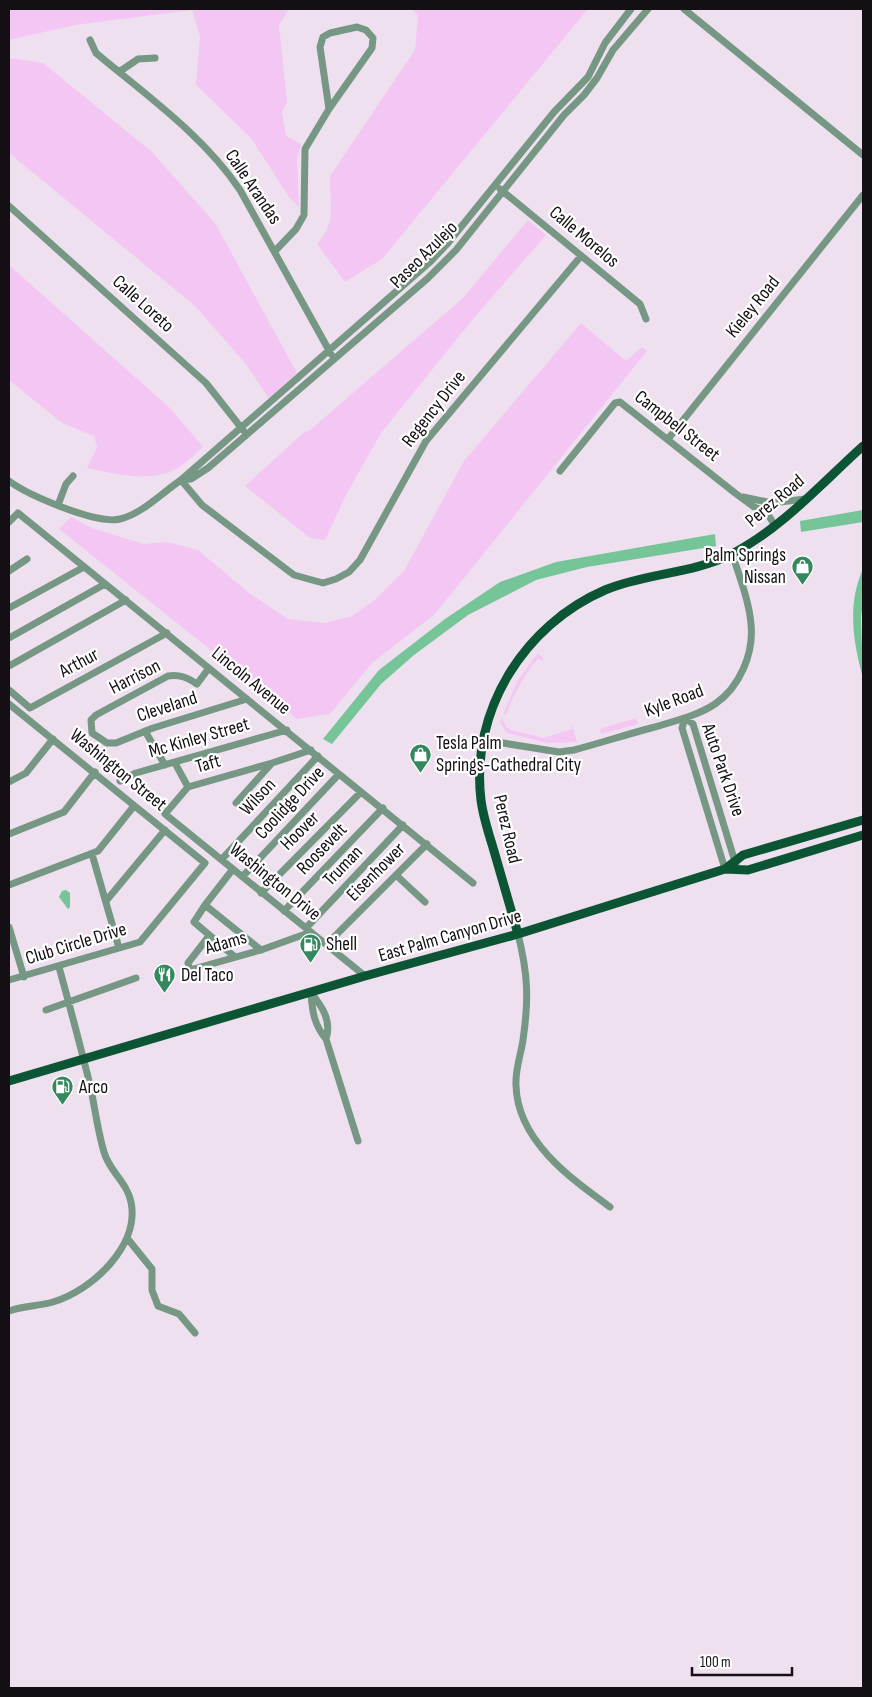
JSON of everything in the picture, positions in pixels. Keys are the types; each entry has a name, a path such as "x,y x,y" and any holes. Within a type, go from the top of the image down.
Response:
{"main road":[{"name":"Perez Road","path":"518,934 481,800 480,768 488,718 498,692 510,671 536,637 560,616 606,590 693,568 732,553 775,526 863,446"},
{"name":"East Palm Canyon Drive","path":"9,1082 365,976 518,934 725,869 743,855 863,820"},
{"name":"East Palm Canyon Drive","path":"725,869 748,870 863,836"}],"street":[{"name":"Paseo Azulejo","path":"9,481 58,505 107,521 121,519 136,512 181,480 431,261 496,185 554,112 588,77 606,43 631,9"},
{"name":"Paseo Azulejo","path":"181,480 191,479 208,468 428,278 456,250 564,115 584,95 597,78 613,50 648,9"},
{"path":"684,9 863,155"},
{"path":"275,250 296,229 304,215 306,150 329,109 372,48 373,38 366,30 357,27 330,33 323,37 320,47 329,109"},
{"name":"Calle Arandas","path":"90,40 96,53 224,166 275,250 334,359"},
{"path":"119,72 138,59 154,58"},
{"name":"Calle Morelos","path":"496,185 640,304 646,319"},
{"name":"Kieley Road","path":"668,438 863,196"},
{"name":"Calle Loreto","path":"9,206 206,382 247,434"},
{"name":"Regency Drive","path":"181,480 202,505 294,575 322,583 336,579 349,572 360,560 426,441 581,256"},
{"name":"Campbell Street","path":"560,471 618,402 668,438 740,496 754,506 766,511 775,526"},
{"path":"58,505 66,484 73,476"},
{"name":"Campbell Street","path":"740,496 778,503 784,500 805,499"},
{"name":"Lincoln Avenue","path":"9,522 18,513 473,883"},
{"name":"Kyle Road","path":"484,740 559,752 574,750 685,718 716,704 734,685 746,665 752,626 732,553"},
{"path":"9,571 27,558"},
{"path":"9,608 84,566"},
{"path":"9,638 105,584"},
{"path":"9,666 126,600"},
{"name":"Arthur","path":"9,690 30,708 167,633"},
{"name":"Harrison","path":"99,738 92,733 90,727 91,720 96,715 168,676 177,675 188,678 197,684 208,668"},
{"name":"Cleveland","path":"99,738 107,743 116,743 145,730 247,699"},
{"name":"Washington Street","path":"10,707 53,738 205,863"},
{"name":"Auto Park Drive","path":"725,869 682,728 685,718 693,724 738,870"},
{"path":"145,730 165,765"},
{"name":"Mc Kinley Street","path":"120,780 136,773 287,730"},
{"path":"9,782 26,773 53,738"},
{"name":"Taft","path":"165,814 188,787 311,750"},
{"name":"Wilson","path":"222,859 318,756"},
{"path":"175,763 188,787"},
{"path":"236,803 272,763"},
{"path":"9,834 64,812 94,772"},
{"name":"Coolidge Drive","path":"243,876 340,774"},
{"name":"Hoover","path":"262,893 361,792"},
{"path":"9,885 98,851 134,806"},
{"name":"Roosevelt","path":"284,911 383,808"},
{"name":"Washington Drive","path":"165,814 365,976"},
{"name":"Truman","path":"309,930 403,826"},
{"path":"106,902 165,830"},
{"name":"Eisenhower","path":"327,944 426,844"},
{"path":"92,854 119,948"},
{"name":"Club Circle Drive","path":"9,980 140,942 205,863"},
{"path":"234,869 194,922 235,957"},
{"path":"396,876 424,902"},
{"path":"205,905 261,950"},
{"path":"9,927 24,977"},
{"name":"Adams","path":"209,936 188,962 190,970 261,950 309,930"},
{"name":"Perez Road","path":"518,934 526,969 528,990 516,1085 520,1109 530,1132 551,1159 578,1184 610,1207"},
{"path":"9,1311 54,1302 76,1291 100,1274 124,1246 132,1222 131,1204 127,1188 115,1174 104,1153 84,1059 59,967"},
{"path":"46,1010 136,978"},
{"path":"311,993 323,1007 329,1027 326,1039"},
{"path":"311,993 312,1011 318,1028 326,1039 358,1141"},
{"path":"126,1238 152,1269 152,1290 158,1306 179,1314 195,1333"}],"shaded area":[{"path":"9,9 289,9 279,25 287,102 282,112 286,136 301,144 297,159 299,207 289,197 251,138 196,85 200,37 192,10 75,25 9,40"},
{"path":"412,9 588,9 382,259 345,282 317,244 326,232 331,216 330,176 415,50 418,16"},
{"path":"9,58 43,63 152,152 215,223 297,373 269,398 245,363 195,306 9,153"},
{"path":"528,220 546,235 473,319 381,433 347,493 325,540 310,538 245,486 302,434 310,430 463,298"},
{"path":"9,265 171,409 203,447 182,465 158,475 134,476 87,468 97,447 94,436 62,423 9,380"},
{"path":"581,323 626,361 642,347 647,351 435,614 372,663 330,714 297,719 59,529 71,517 92,528 144,544 167,542 198,550 249,593 288,619 325,623 352,616 376,599 404,571 464,461"},
{"path":"863,510 863,522 801,532 800,521"},
{"path":"715,534 716,546 587,567 536,580 468,615 414,655 381,684 332,744 323,739 379,670 445,619 500,582 556,562"},
{"path":"863,569 861,617 863,678 854,637 853,609 858,582"},
{"path":"538,653 543,658 543,661 538,658 533,664 512,699 506,714 503,715 518,680"},
{"path":"502,717 506,727 511,730 544,738 572,729 572,724 577,742 547,743 507,733 500,722"},
{"path":"636,718 638,724 601,734 600,729"},
{"path":"66,890 70,893 70,907 68,909 59,897 62,891"}],"place":[{"name":"Palm Springs Nissan","path":"802,585"},
{"name":"Tesla Palm Springs-Cathedral City","path":"420,773"},
{"name":"Shell","path":"310,963"},
{"name":"Del Taco","path":"165,994"},
{"name":"Arco","path":"63,1106"}]}
